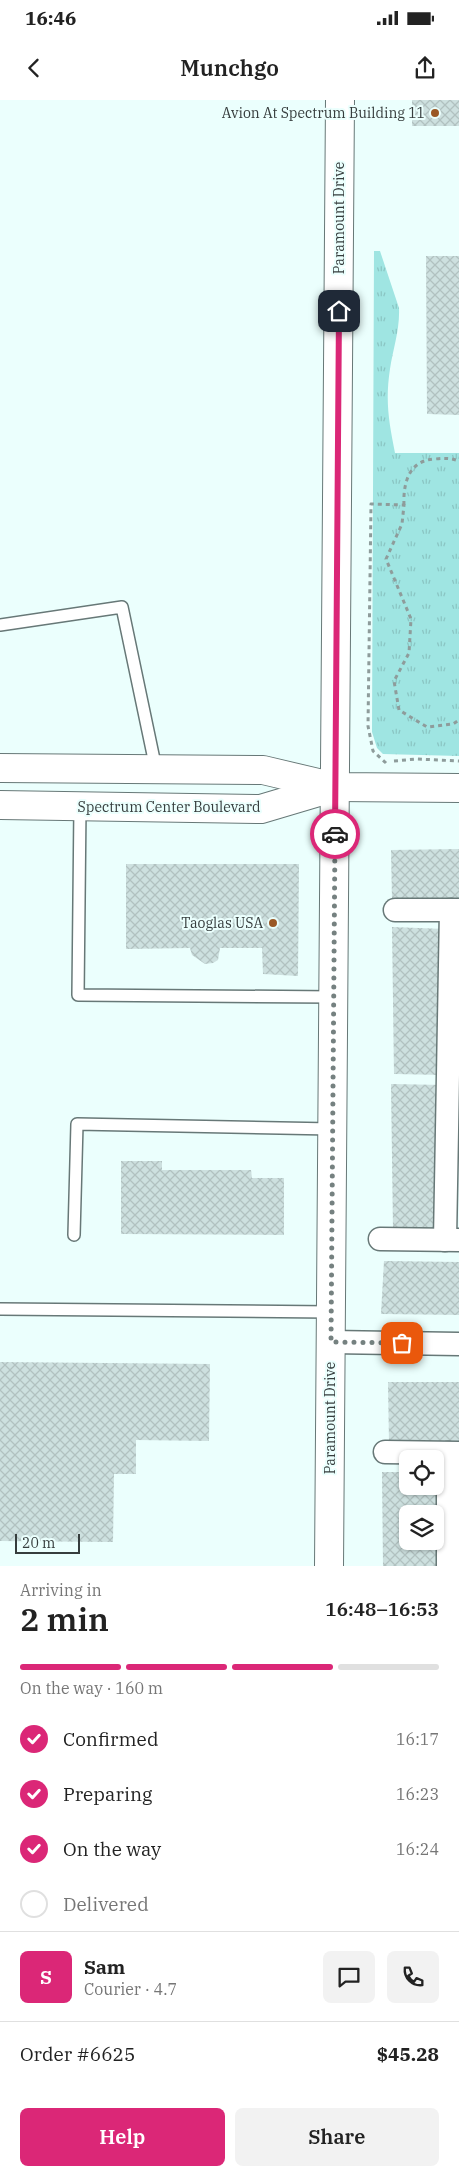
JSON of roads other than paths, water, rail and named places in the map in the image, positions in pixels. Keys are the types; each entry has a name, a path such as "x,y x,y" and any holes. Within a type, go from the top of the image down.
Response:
{"street":[{"name":"Paramount Drive","path":"329,1566 340,100"},
{"name":"Spectrum Center Boulevard","path":"0,768 263,770 335,787 459,788"},
{"name":"Spectrum Center Boulevard","path":"0,805 261,809 335,787"},
{"path":"380,1239 452,1240 455,910 394,910"},
{"path":"331,1342 459,1344"},
{"path":"385,1452 454,1453 448,1566"}],"lane":[{"path":"0,625 122,607 156,769"},
{"path":"80,806 78,996 334,997"},
{"path":"74,1235 77,1124 332,1129"},
{"path":"0,1309 331,1312"}],"place":[{"name":"Avion At Spectrum Building 11","path":"435,113"},
{"name":"Taoglas USA","path":"273,923"}]}
